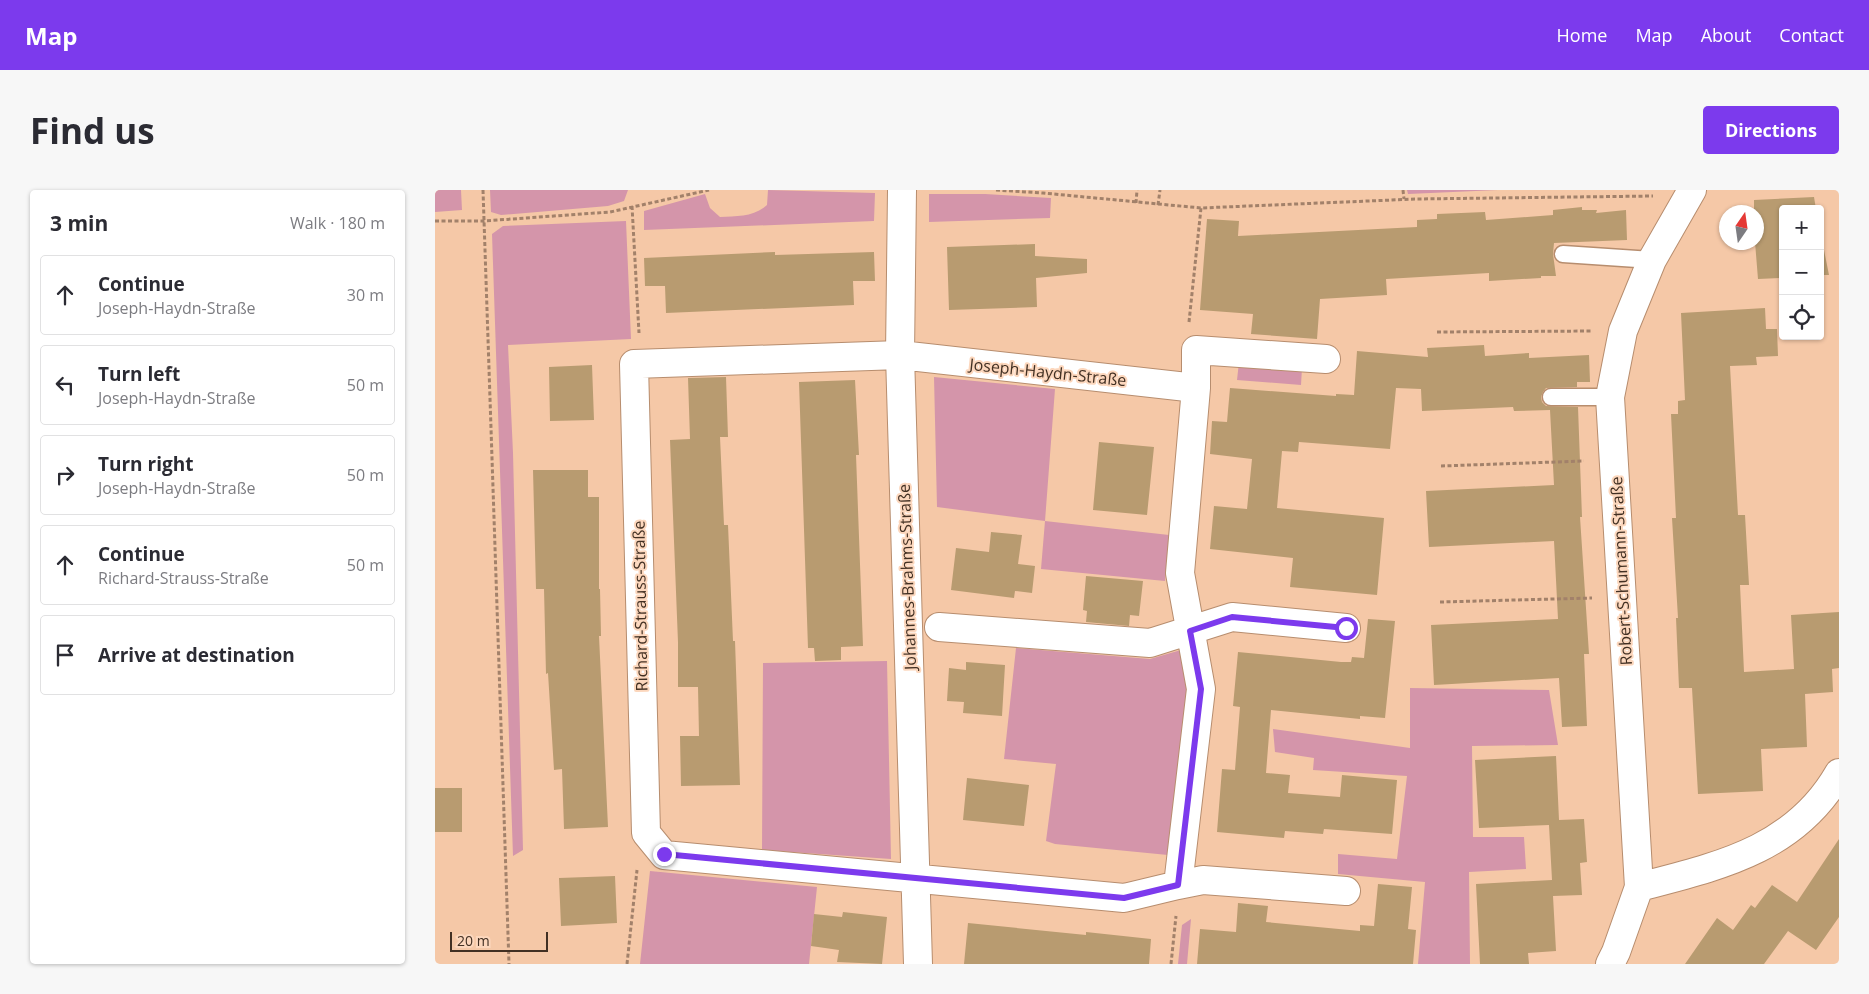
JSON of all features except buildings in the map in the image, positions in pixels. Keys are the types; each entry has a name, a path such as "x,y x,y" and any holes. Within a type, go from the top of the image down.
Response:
{"street":[{"name":"Johannes-Brahms-Straße","path":"902,190 900,356 918,964"},
{"name":"Robert-Schumann-Straße","path":"1609,964 1616,952 1639,886 1610,397 1623,331 1652,260 1690,193"},
{"path":"1178,885 1201,689 1180,573 1195,388 1196,350 1326,359"},
{"path":"634,364 900,356"},
{"name":"Joseph-Haydn-Straße","path":"900,356 1195,388"},
{"name":"Richard-Strauss-Straße","path":"634,364 646,833"},
{"path":"939,627 1150,644 1232,617 1346,628"},
{"path":"1639,886 1703,870 1755,851 1795,827 1836,787"},
{"path":"646,833 664,854 1124,898 1203,880 1346,891"}],"lane":[{"path":"1563,254 1652,260"},
{"path":"1551,397 1610,397"}],"path":[{"path":"483,190 509,964"},
{"path":"435,221 484,221 610,212 709,190"},
{"path":"996,190 1201,208 1404,200 1690,193"},
{"path":"1136,203 1137,190"},
{"path":"1158,205 1160,190"},
{"path":"1403,190 1404,200"},
{"path":"632,206 640,343 634,364"},
{"path":"1196,350 1188,331 1201,208"},
{"path":"1437,332 1623,331"},
{"path":"1441,466 1614,460"},
{"path":"1440,602 1623,598"},
{"path":"627,964 636,872 646,833"},
{"path":"1171,964 1178,885"}],"shaded area":[{"path":"435,190 461,190 462,210 435,212"},
{"path":"490,190 628,190 624,201 608,206 501,215 491,212"},
{"path":"768,190 875,193 874,221 644,230 644,211 705,194 710,208 720,217 745,215 757,212 767,205"},
{"path":"1407,190 1498,190 1408,194"},
{"path":"929,194 985,194 1051,198 1050,218 929,222"},
{"path":"626,221 631,339 508,345 513,453 523,850 513,856 492,234 503,226"},
{"path":"1239,362 1302,368 1301,385 1237,380"},
{"path":"934,377 1055,389 1045,521 937,507"},
{"path":"1045,521 1169,535 1165,581 1041,569"},
{"path":"1016,648 1150,659 1181,650 1188,691 1168,855 1055,844 1046,841 1056,764 1004,759"},
{"path":"887,661 891,859 762,850 763,663"},
{"path":"1410,688 1549,690 1558,745 1472,746 1473,837 1524,837 1526,869 1469,872 1470,964 1418,964 1425,882 1338,874 1338,854 1397,859 1407,776 1313,770 1314,758 1275,752 1273,729 1410,748"},
{"path":"650,871 817,887 809,964 640,964"},
{"path":"1191,919 1187,964 1178,964 1182,925"}],"route":[{"path":"664,854 1124,898 1178,885 1201,689 1190,631 1232,617 1346,628"}]}
